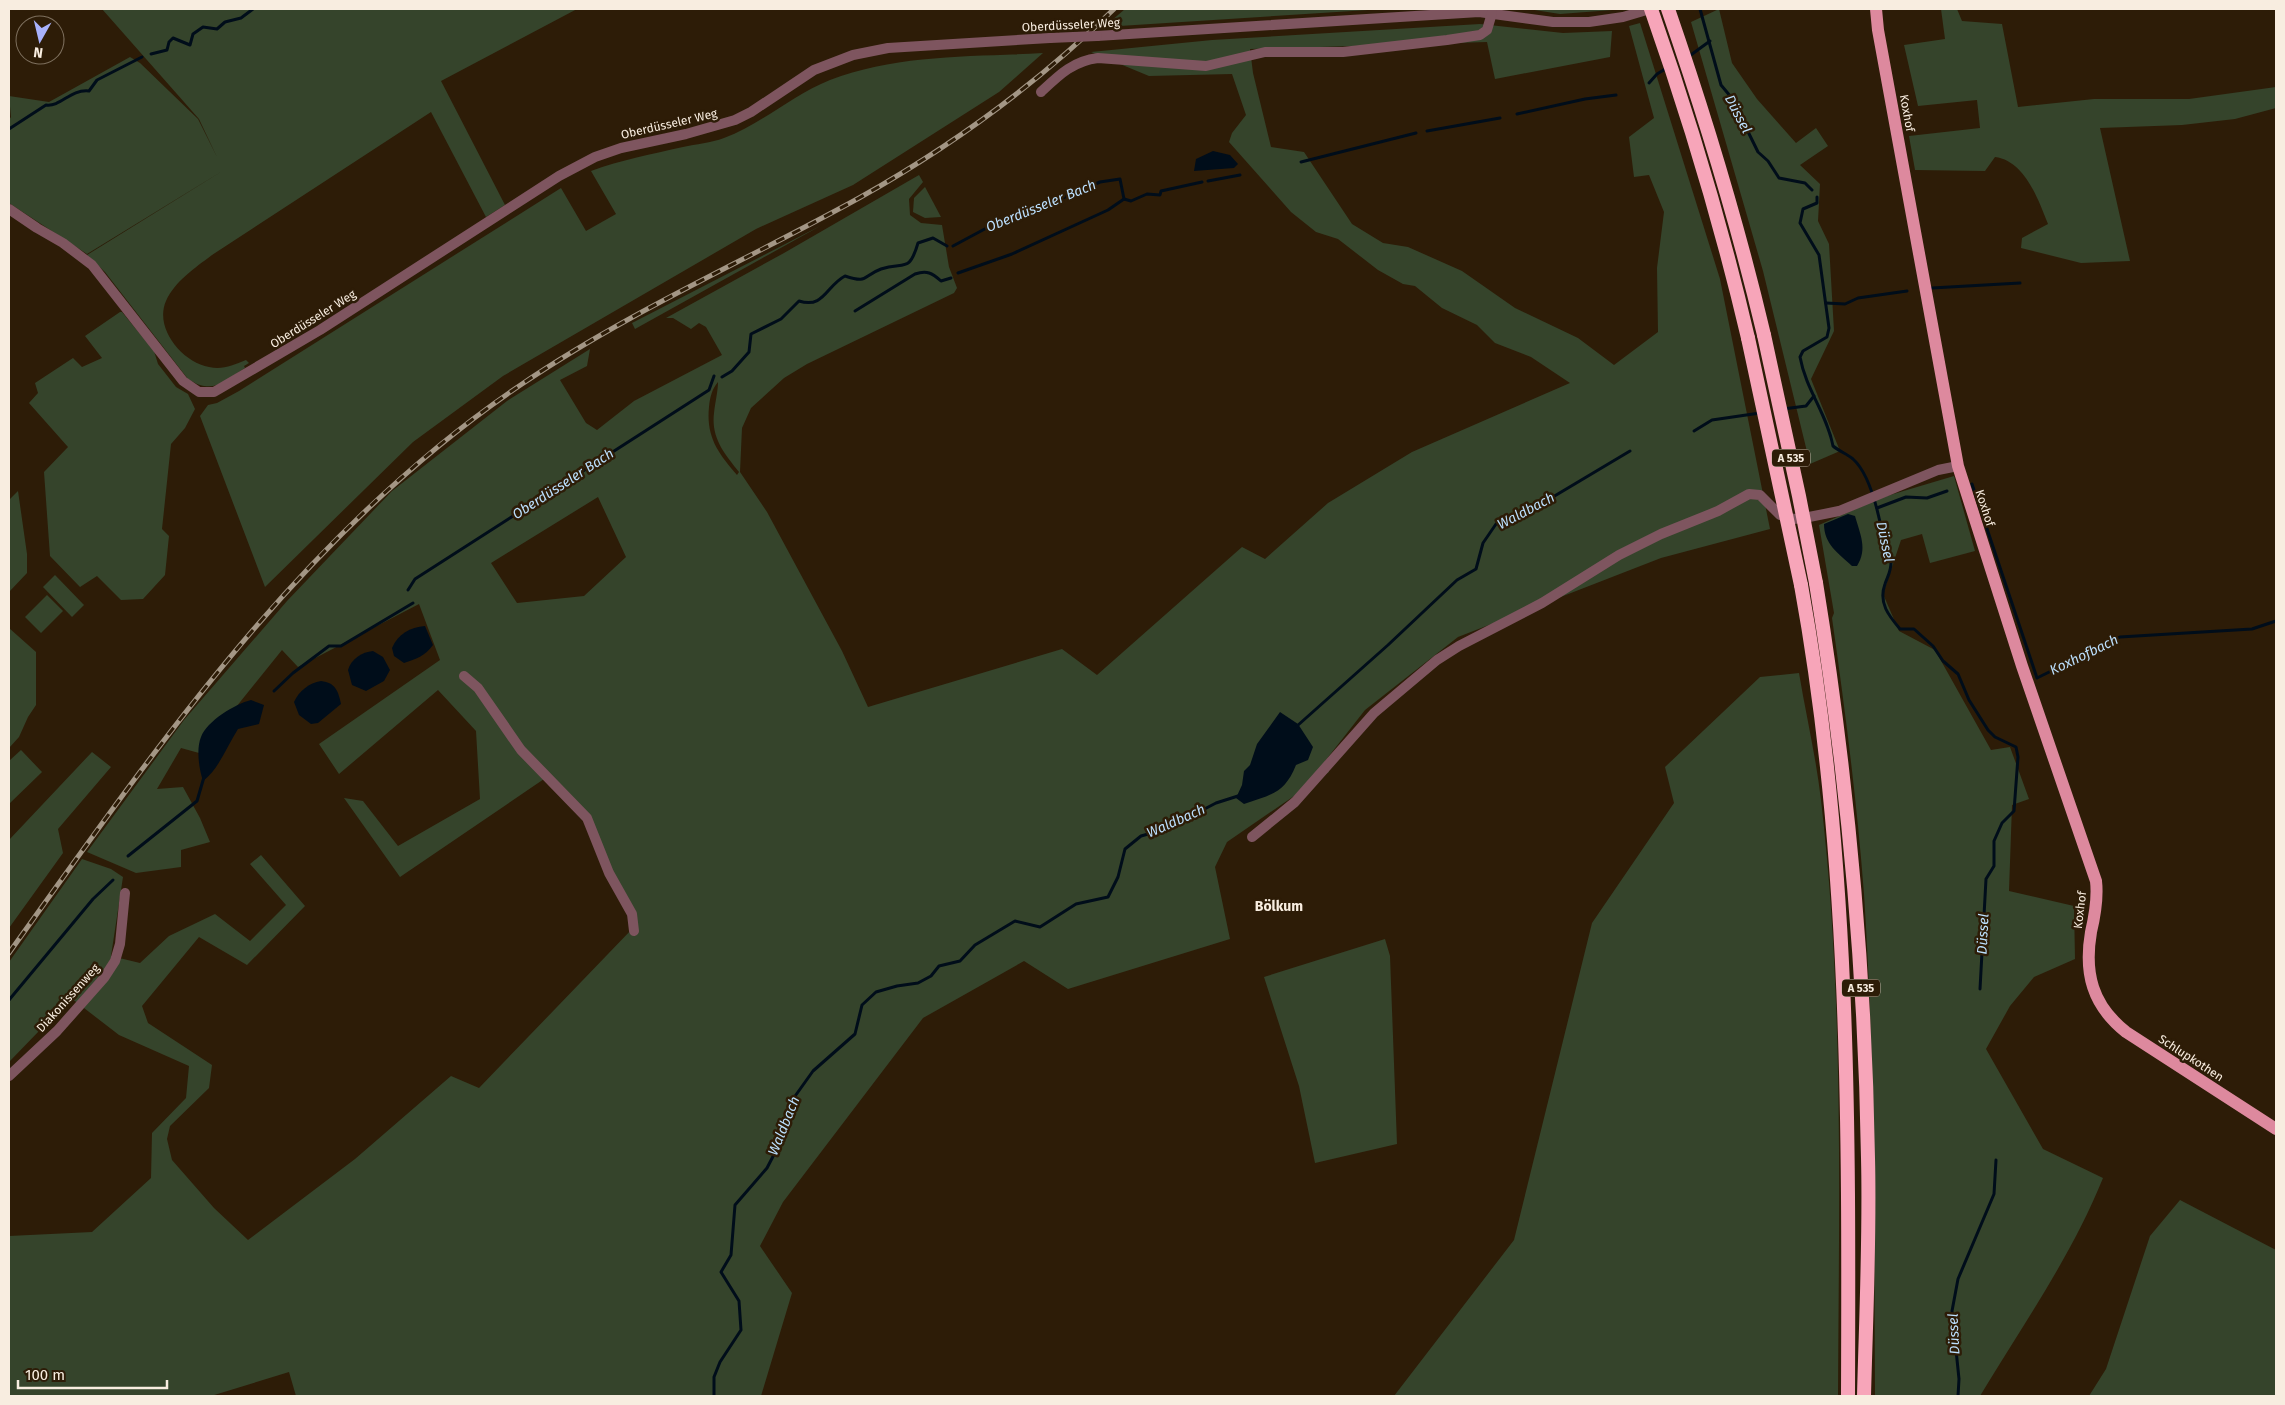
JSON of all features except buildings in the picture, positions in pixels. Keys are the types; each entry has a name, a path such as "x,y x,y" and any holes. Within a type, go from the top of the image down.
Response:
{"highway":[{"name":"A 535","path":"1651,9 1733,274 1801,585 1819,702 1839,894 1848,1158 1848,1396"},
{"name":"A 535","path":"1668,9 1727,194 1749,273 1800,496 1834,692 1846,793 1863,1023 1868,1160 1864,1396"}],"main road":[{"name":"Koxhof","path":"1876,9 1878,30 1958,466 2022,666 2094,873 2096,902 2088,965 2091,985 2098,1003"},
{"name":"Schlupkothen","path":"2098,1003 2110,1018 2126,1032 2276,1129"}],"street":[{"name":"Oberdüsseler Weg","path":"9,209 63,243 92,266 183,381 201,397 218,391 240,379 564,174 595,158 628,146 680,136 726,123 751,112 814,70 861,53 888,48 1453,13 1492,13 1553,22 1589,22 1622,13 1651,9"},
{"path":"1041,92 1065,70 1084,60 1098,58 1206,66 1266,52 1343,52 1480,35 1487,30 1492,13"},
{"path":"1252,837 1295,802 1374,713 1437,660 1459,646 1542,603 1619,555 1662,534 1718,511 1753,493 1760,496 1780,515 1794,519 1839,511 1938,470 1958,466"},
{"path":"464,676 478,688 521,750 587,818 609,873 632,914 634,931"},
{"name":"Diakonissenweg","path":"9,1076 57,1031 104,978 114,961 120,944 125,893"}],"green space":[{"path":"102,9 577,9 441,81 505,205 486,217 431,112 212,255 180,281 166,301 163,311 167,332 180,351 199,364 214,368 246,360 249,363 244,366 245,368 224,382 218,385 204,386 188,379 105,272 87,255 224,170 87,254 9,203 9,120 11,117 9,96 49,102 130,57 140,63 198,119 217,157 199,119"},
{"path":"1125,9 1384,9 1104,27"},
{"path":"1528,9 1626,9 1560,14"},
{"path":"1719,9 1732,63 1757,99 1796,143 1816,128 1828,146 1800,165 1820,184 1818,221 1829,244 1834,331 1811,379 1840,451 1810,464 1763,271 1691,22"},
{"path":"1941,9 1957,9 1962,21 2002,24 2018,107 2094,99 2189,99 2276,87 2276,108 2235,119 2182,125 2100,128 2130,261 2081,263 2021,248 2022,238 2048,224 2035,193 2015,166 1995,157 1985,171 1915,170 1909,136 1980,128 1977,100 1918,106 1904,45 1945,39"},
{"path":"1640,23 1720,279 1770,529 1661,558 1458,637 1365,710 1325,761 1329,772 1227,842 1215,867 1230,939 1068,989 1024,961 923,1018 783,1202 760,1246 792,1293 761,1396 296,1396 289,1372 211,1396 9,1396 9,1236 92,1232 151,1178 152,1133 186,1098 189,1066 119,1035 71,998 9,1062 9,962 82,859 111,869 123,877 111,956 140,963 169,936 215,914 250,941 286,905 250,864 261,855 305,906 247,965 199,937 142,1006 148,1023 212,1065 209,1088 170,1126 167,1139 172,1160 214,1208 248,1240 355,1159 451,1076 479,1088 633,928 589,827 544,779 400,877 344,798 363,801 398,846 480,799 476,731 438,690 339,774 319,744 440,660 419,604 298,667 282,650 199,753 181,748 157,789 183,787 200,818 210,842 181,850 181,867 136,873 87,852 184,720 287,601 392,491 507,401 590,349 587,366 560,380 586,423 597,430 634,401 722,355 706,327 699,323 691,329 673,318 666,318 919,175 923,182 909,199 910,215 921,223 942,225 949,267 957,288 954,293 807,364 784,378 751,408 742,428 740,472 767,512 842,651 868,707 1062,649 1097,675 1242,547 1265,559 1328,503 1412,452 1570,383 1531,357 1495,343 1477,325 1442,308 1415,286 1403,284 1378,270 1338,239 1316,232 1291,212 1229,142 1232,133 1246,115 1232,74 1149,76 1091,52 1212,40 1480,24 1563,33 1612,31 1610,57 1495,79 1487,42 1250,49 1253,73 1271,147 1304,152 1352,224 1383,243 1408,247 1462,271 1515,308 1578,338 1614,365 1658,332 1657,268 1664,212 1649,175 1634,177 1629,137 1654,118 1629,26","holes":["718,382 714,413 715,430 720,445 739,472 737,475 719,452 709,427 710,400","598,497 626,557 584,596 517,603 491,563"]},
{"path":"1043,53 999,92 853,185 756,229 503,376 413,442 265,587 200,416 208,405 217,403 239,391 561,188 586,231 616,214 591,171 637,158 724,138 751,125 816,86 855,72 882,65 935,58"},
{"path":"925,187 941,217 925,218 913,212 914,198"},
{"path":"822,225 635,329 632,323"},
{"path":"122,312 154,351 158,364 176,387 188,394 195,409 185,428 171,444 162,529 169,536 165,575 143,599 121,600 97,576 80,587 50,556 44,472 68,447 29,403 38,393 35,383 73,358 82,367 102,358 85,336"},
{"path":"1954,476 1975,551 1930,563 1922,534 1901,540 1883,594 1899,631 1935,650 1991,750 2010,747 2029,799 2012,805 2009,891 2074,906 2075,959 2034,977 2010,1006 1986,1049 2043,1149 2103,1178 2091,1207 2062,1262 1980,1396 1875,1396 1872,1082 1864,894 1850,756 1832,618 1834,613 1819,525 1880,498"},
{"path":"18,491 27,554 27,573 9,592 9,500"},
{"path":"55,575 84,605 72,617 43,587"},
{"path":"47,595 63,611 41,633 25,617"},
{"path":"9,628 36,652 36,705 19,737 9,748"},
{"path":"1799,673 1821,800 1834,949 1839,1172 1838,1396 1394,1396 1514,1240 1592,923 1674,803 1665,767 1760,677"},
{"path":"21,750 42,772 9,804 9,761"},
{"path":"92,752 111,767 58,829 63,853 9,928 9,840"},
{"path":"1385,939 1390,956 1397,1144 1315,1163 1299,1086 1264,977"},
{"path":"2180,1200 2276,1250 2276,1396 2089,1396 2106,1369 2150,1236"}],"water":[{"path":"1213,151 1230,155 1238,164 1234,168 1194,171 1196,159"},
{"path":"1848,514 1855,516 1861,535 1863,547 1857,566 1852,566 1837,552 1826,537 1824,524"},
{"path":"425,626 433,645 427,652 404,663 394,656 392,648 401,635 414,628"},
{"path":"373,651 383,657 390,670 384,681 366,691 352,685 348,670 349,666 358,657"},
{"path":"321,681 336,688 341,704 318,723 311,724 299,715 294,702 305,688"},
{"path":"251,700 264,705 259,724 238,729 214,770 203,781 198,753 199,742 204,731 222,714 237,705"},
{"path":"1280,712 1298,724 1313,747 1308,760 1296,765 1287,782 1276,792 1244,804 1236,798 1242,785 1244,771 1250,765 1257,744"}],"waterway":[{"path":"151,54 167,50 169,42 173,38 190,45 193,34 203,27 217,29 225,22 241,18 253,9"},
{"name":"Düssel","path":"1700,9 1721,85 1731,97 1758,152 1768,161 1779,178 1805,183 1812,190"},
{"name":"Oberdüsseler Bach","path":"1688,57 1710,41"},
{"path":"9,129 46,105 51,105 82,91 89,91 97,80 142,57"},
{"name":"Oberdüsseler Bach","path":"1649,83 1657,74 1667,68"},
{"name":"Oberdüsseler Bach","path":"1517,114 1585,99 1616,95"},
{"name":"Oberdüsseler Bach","path":"1427,131 1500,118"},
{"name":"Oberdüsseler Bach","path":"1301,162 1416,133"},
{"name":"Oberdüsseler Bach","path":"1208,181 1240,175"},
{"name":"Oberdüsseler Bach","path":"953,246 994,224 1009,221 1100,182 1120,179 1124,199"},
{"name":"Oberdüsseler Bach","path":"1124,199 1131,201 1147,194 1160,195 1161,191 1202,182"},
{"name":"Düssel","path":"1817,197 1817,203 1803,209 1800,223 1819,255 1829,328 1827,337 1803,351 1800,357 1833,446 1851,457 1859,466 1865,475 1873,496 1884,540 1891,559 1883,591 1886,609 1900,629 1914,629 1933,646 1943,661 1958,674 1969,700 1988,730 1995,737 2016,747 2018,757 2014,811 2002,823 1994,841 1994,866 1986,879 1980,989"},
{"path":"958,273 1012,254 1108,210 1124,199"},
{"name":"Oberdüsseler Bach","path":"722,377 732,371 749,352 751,334 781,319 799,301 807,303 820,299 845,276 862,279 881,269 905,265 912,259 918,243 933,238 947,246"},
{"path":"855,311 915,274 929,273 941,281 951,278"},
{"path":"1932,288 2020,283"},
{"path":"1826,303 1845,304 1858,298 1907,291"},
{"name":"Oberdüsseler Bach","path":"408,590 415,579 709,390 714,376"},
{"name":"Waldbach","path":"1783,409 1806,406 1814,396"},
{"name":"Waldbach","path":"1694,431 1712,420 1760,413"},
{"name":"Waldbach","path":"1297,726 1388,645 1457,580 1476,569 1483,543 1496,524 1531,510 1630,451"},
{"name":"Koxhofbach","path":"1972,484 2037,678 2120,637 2252,629 2276,621"},
{"name":"Koxhofbach","path":"1877,508 1906,497 1927,498 1947,491"},
{"name":"Oberdüsseler Bach","path":"274,691 293,673 329,646 341,646 413,603"},
{"name":"Oberdüsseler Bach","path":"128,856 197,801 204,777"},
{"name":"Waldbach","path":"714,1396 714,1377 720,1362 741,1330 739,1301 721,1272 731,1255 735,1205 767,1168 780,1143 793,1099 813,1071 855,1034 862,1005 876,992 918,983 931,976 939,966 960,961 975,945 1015,921 1040,927 1076,904 1108,897 1118,877 1125,849 1141,836 1166,829 1216,803 1238,796"},
{"name":"Oberdüsseler Bach","path":"9,1000 93,899 113,880"},
{"name":"Düssel","path":"1958,1396 1959,1379 1952,1311 1958,1279 1994,1194 1996,1160"}],"railway":[{"path":"9,953 122,797 240,645 304,573 372,505 444,442 522,384 604,333 688,287 817,221 894,178 927,157 961,135 1024,88 1114,9"}],"district":[{"name":"Bölkum","path":"1279,906"}]}
